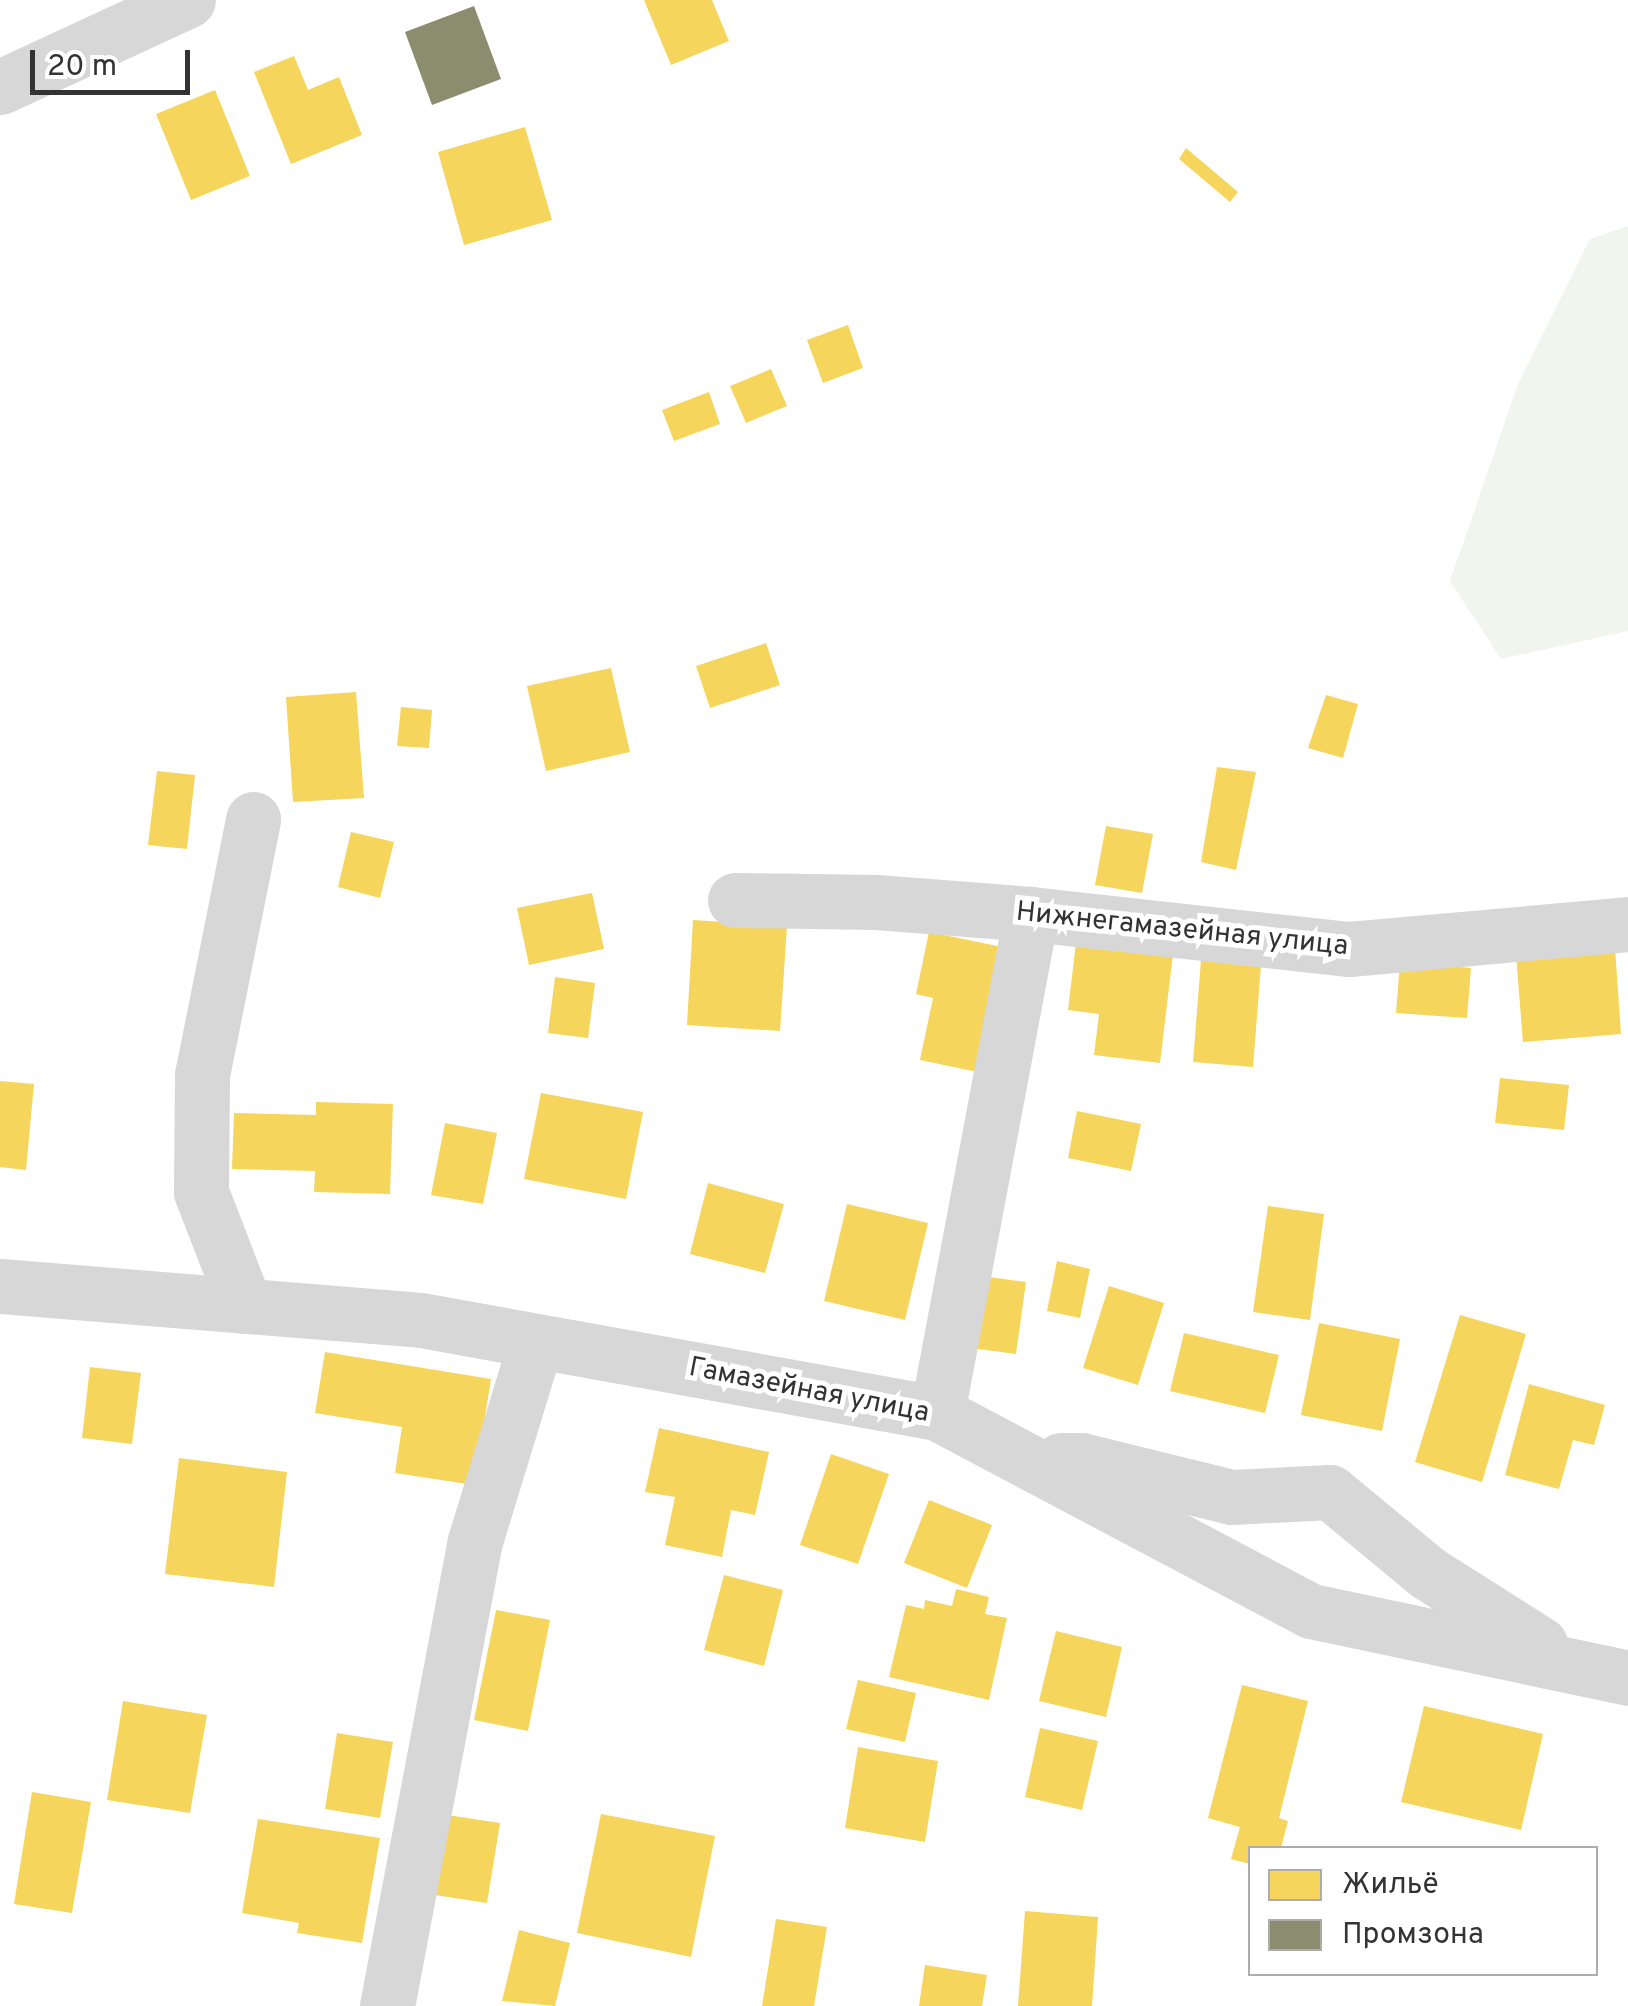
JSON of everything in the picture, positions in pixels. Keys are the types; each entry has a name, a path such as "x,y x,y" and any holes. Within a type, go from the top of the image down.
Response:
{"street":[{"path":"0,87 188,0"},
{"path":"245,1306 202,1192 202,1075 253,818"},
{"name":"Нижнегамазейная улица","path":"734,900 876,902 1031,914 1349,950 1628,924"},
{"path":"937,1414 1031,914"},
{"name":"Гамазейная улица","path":"0,1286 421,1320 937,1414 1311,1610 1568,1662 1628,1678"},
{"path":"387,2006 475,1541 536,1342"},
{"path":"1028,1460 1081,1460 1232,1498 1330,1492 1428,1573 1568,1662"}],"shaded area":[{"path":"1628,226 1628,631 1501,659 1450,581 1518,384 1590,239"}],"building: Жильё":[{"path":"644,0 712,0 729,41 671,65"},
{"path":"294,56 308,90 339,77 362,135 291,164 254,72"},
{"path":"215,90 250,176 191,200 156,114"},
{"path":"525,127 552,220 464,245 438,152"},
{"path":"1186,148 1238,192 1230,202 1179,159"},
{"path":"848,325 863,368 823,383 807,340"},
{"path":"771,369 787,406 746,423 730,386"},
{"path":"709,392 720,424 674,441 662,410"},
{"path":"766,643 780,685 710,708 696,666"},
{"path":"611,668 630,752 546,771 527,686"},
{"path":"356,692 364,798 293,802 286,697"},
{"path":"1326,695 1358,704 1343,758 1308,748"},
{"path":"401,707 432,710 429,748 397,746"},
{"path":"1217,767 1256,772 1236,870 1201,862"},
{"path":"157,771 195,775 187,849 148,845"},
{"path":"1106,826 1153,834 1142,893 1095,885"},
{"path":"351,832 394,842 380,898 338,887"},
{"path":"592,893 604,949 529,965 517,908"},
{"path":"693,920 787,926 780,1031 687,1025"},
{"path":"929,932 1007,948 982,1073 920,1060 933,998 916,994"},
{"path":"1077,934 1174,946 1160,1063 1094,1055 1099,1014 1068,1010"},
{"path":"1615,948 1621,1034 1523,1042 1516,955"},
{"path":"1201,960 1261,965 1253,1067 1193,1062"},
{"path":"1400,962 1471,968 1467,1018 1396,1013"},
{"path":"555,977 595,983 588,1038 548,1033"},
{"path":"1500,1078 1569,1085 1564,1130 1495,1123"},
{"path":"0,1081 34,1084 26,1170 0,1167"},
{"path":"541,1093 643,1112 626,1199 524,1179"},
{"path":"316,1102 393,1104 390,1194 314,1192 315,1171 232,1169 234,1113 316,1115"},
{"path":"1077,1111 1141,1124 1131,1171 1068,1158"},
{"path":"445,1123 497,1133 483,1204 431,1195"},
{"path":"708,1183 784,1204 765,1273 690,1254"},
{"path":"847,1204 928,1223 905,1320 824,1301"},
{"path":"1268,1206 1324,1214 1310,1320 1253,1312"},
{"path":"1057,1261 1090,1269 1080,1318 1047,1311"},
{"path":"982,1276 1026,1282 1016,1354 971,1348"},
{"path":"1109,1286 1164,1303 1138,1385 1083,1368"},
{"path":"1460,1315 1526,1334 1482,1482 1415,1462"},
{"path":"1319,1323 1400,1339 1382,1431 1301,1415"},
{"path":"1184,1333 1279,1355 1265,1413 1170,1391"},
{"path":"325,1352 491,1379 474,1485 395,1473 402,1427 315,1413"},
{"path":"90,1367 141,1373 132,1444 82,1438"},
{"path":"1529,1384 1605,1405 1594,1445 1573,1440 1559,1489 1505,1475"},
{"path":"659,1428 769,1452 755,1515 731,1510 722,1557 665,1545 675,1497 645,1492"},
{"path":"831,1454 889,1474 858,1564 800,1545"},
{"path":"179,1458 287,1472 274,1587 165,1574"},
{"path":"929,1500 992,1525 967,1588 904,1563"},
{"path":"724,1575 783,1590 764,1666 704,1650"},
{"path":"956,1589 989,1597 985,1614 1007,1618 989,1700 889,1677 906,1605 924,1609 925,1600 952,1606"},
{"path":"496,1610 550,1620 528,1731 474,1720"},
{"path":"1056,1631 1122,1647 1106,1717 1039,1701"},
{"path":"858,1680 916,1693 905,1742 846,1729"},
{"path":"1242,1685 1308,1701 1279,1818 1288,1821 1282,1846 1248,1846 1248,1863 1231,1859 1240,1827 1208,1818"},
{"path":"123,1701 207,1715 190,1813 107,1800"},
{"path":"1424,1706 1543,1734 1521,1830 1401,1802"},
{"path":"1040,1728 1098,1741 1082,1810 1025,1797"},
{"path":"337,1733 393,1742 380,1818 325,1809"},
{"path":"858,1747 938,1761 925,1842 845,1828"},
{"path":"32,1792 91,1802 72,1913 14,1904"},
{"path":"601,1814 715,1836 691,1957 577,1933"},
{"path":"447,1815 500,1823 487,1903 435,1895"},
{"path":"258,1819 380,1838 362,1943 297,1933 299,1923 242,1913"},
{"path":"1025,1911 1098,1917 1092,2006 1018,2006"},
{"path":"776,1919 827,1927 814,2006 762,2006"},
{"path":"519,1930 570,1943 555,2006 502,2001"},
{"path":"925,1965 987,1975 982,2006 919,2006"}],"building: Промзона":[{"path":"474,6 501,79 432,105 405,32"}]}
